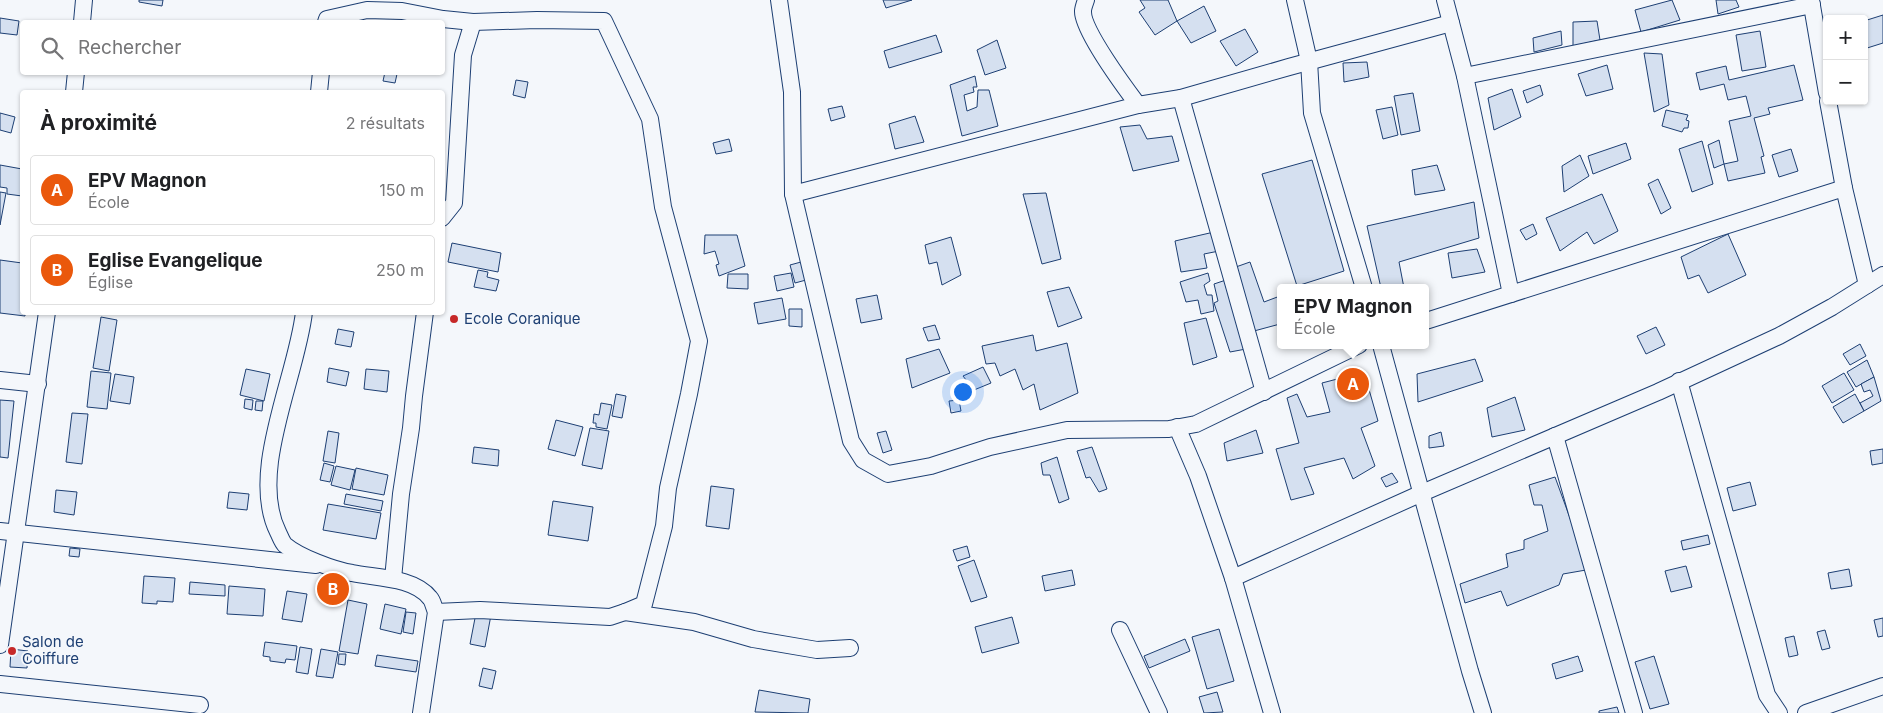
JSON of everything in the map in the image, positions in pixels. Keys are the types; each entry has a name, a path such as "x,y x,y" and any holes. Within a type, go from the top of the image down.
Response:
{"street":[{"path":"82,20 84,0"},
{"path":"779,0 792,92 793,194 851,440 863,460 888,474 931,466 990,447 1067,430 1176,427 1196,424 1351,349"},
{"path":"1086,0 1082,12 1100,52 1138,105"},
{"path":"1295,0 1309,61 1312,113 1363,284"},
{"path":"1445,0 1465,76 1511,294"},
{"path":"1465,76 1811,2 1823,71"},
{"path":"326,20 367,10 402,11 443,20"},
{"path":"436,612 480,610 610,617 644,604 664,526 668,488 699,341 663,207 650,119 604,21 537,20 473,22 445,20"},
{"path":"445,214 454,203 463,55 473,22"},
{"path":"793,194 1138,105 1181,98 1309,61 1451,24"},
{"path":"74,90 76,75"},
{"path":"319,90 321,75"},
{"path":"1181,98 1264,392"},
{"path":"1829,105 1844,188 1867,285"},
{"path":"1429,320 1844,188"},
{"path":"1233,578 1779,336 1883,274"},
{"path":"0,645 8,533 38,384 46,315"},
{"path":"303,315 296,358 286,388 271,452 268,480 270,509 275,526 284,545 307,558 350,573 393,578 414,586 430,598 436,612 421,713"},
{"path":"393,578 401,494 408,453 425,315"},
{"path":"1382,349 1483,713"},
{"path":"0,380 38,384"},
{"path":"1680,381 1767,695 1779,713"},
{"path":"1176,427 1198,476 1233,578 1272,713"},
{"path":"1555,436 1634,713"},
{"path":"8,533 328,566"},
{"path":"625,612 694,622 753,639 817,650 850,648"},
{"path":"1120,630 1159,713"},
{"path":"0,684 200,705"},
{"path":"1806,713 1883,686"}],"building":[{"path":"139,0 163,0 162,6 139,2"},
{"path":"883,0 912,0 886,8"},
{"path":"1140,0 1168,0 1177,21 1155,35 1139,12 1145,8"},
{"path":"1672,0 1680,20 1641,32 1635,10"},
{"path":"1716,0 1736,0 1739,7 1718,14"},
{"path":"1204,6 1216,31 1191,43 1177,21"},
{"path":"1883,15 1883,43 1868,48 1868,20"},
{"path":"0,18 19,21 17,35 0,33"},
{"path":"1597,21 1600,40 1573,46 1573,22"},
{"path":"1245,29 1258,52 1236,66 1220,41"},
{"path":"1561,31 1562,45 1534,52 1533,38"},
{"path":"1760,31 1766,67 1742,71 1736,35"},
{"path":"936,35 942,52 889,68 884,51"},
{"path":"997,40 1006,68 985,75 977,50"},
{"path":"1644,53 1662,54 1669,105 1654,112"},
{"path":"1367,62 1369,77 1344,82 1343,63"},
{"path":"1607,65 1613,89 1586,96 1578,74"},
{"path":"1794,65 1803,100 1768,108 1770,114 1754,118 1764,156 1761,157 1765,173 1728,181 1724,164 1738,161 1729,121 1751,116 1746,96 1728,100 1724,84 1700,90 1696,73 1726,66 1729,80"},
{"path":"384,75 397,75 395,83 383,81"},
{"path":"975,76 977,87 973,87 974,92 964,95 967,111 977,107 978,90 989,90 998,126 962,136 950,85"},
{"path":"516,80 528,82 525,98 513,95"},
{"path":"1540,85 1543,95 1527,103 1523,91"},
{"path":"1512,89 1521,117 1494,130 1488,98"},
{"path":"1413,93 1420,131 1401,135 1394,96"},
{"path":"842,106 845,117 831,121 828,109"},
{"path":"1392,107 1398,135 1383,139 1376,110"},
{"path":"1666,110 1688,115 1686,120 1689,121 1688,128 1684,128 1682,132 1662,126"},
{"path":"0,113 15,117 11,133 0,130"},
{"path":"915,116 924,142 895,149 889,124"},
{"path":"1140,125 1147,139 1172,136 1179,161 1133,171 1120,127"},
{"path":"729,139 732,151 716,154 713,143"},
{"path":"1719,140 1724,164 1714,168 1708,145"},
{"path":"1702,141 1713,184 1692,192 1679,149"},
{"path":"1626,143 1631,159 1593,174 1588,156"},
{"path":"1791,149 1798,171 1779,177 1772,155"},
{"path":"1580,155 1589,176 1564,192 1562,166"},
{"path":"1312,160 1344,271 1303,284 1296,284 1262,174"},
{"path":"0,165 20,169 20,196 7,194 7,188 0,187"},
{"path":"1437,165 1445,190 1415,195 1412,170"},
{"path":"1658,179 1671,208 1661,214 1648,184"},
{"path":"0,192 6,193 0,225"},
{"path":"1046,193 1061,259 1042,264 1023,194"},
{"path":"1602,194 1618,231 1594,244 1587,232 1560,251 1546,218"},
{"path":"1474,202 1479,238 1399,262 1403,284 1380,284 1367,226"},
{"path":"1533,224 1537,234 1526,240 1520,230"},
{"path":"1214,232 1219,251 1204,254 1207,268 1181,272 1175,241"},
{"path":"1728,234 1746,275 1708,293 1699,275 1688,279 1681,257"},
{"path":"705,235 737,235 745,266 719,276 716,265 719,264 715,251 704,254"},
{"path":"951,237 961,275 942,285 937,262 929,264 925,245"},
{"path":"452,243 501,253 498,272 448,262"},
{"path":"1477,249 1485,272 1452,278 1448,253"},
{"path":"0,260 20,263 20,315 25,316 0,313"},
{"path":"801,262 806,280 795,283 790,265"},
{"path":"1250,262 1264,302 1277,297 1277,325 1254,331 1233,268"},
{"path":"478,270 488,272 487,277 499,280 496,291 474,287"},
{"path":"791,273 794,287 777,291 774,276"},
{"path":"1208,273 1210,281 1204,285 1207,295 1212,295 1214,311 1201,314 1198,300 1186,302 1180,282"},
{"path":"728,274 748,274 748,289 727,288"},
{"path":"1226,280 1246,349 1230,352 1214,303 1218,301 1214,284"},
{"path":"1069,287 1082,318 1058,327 1047,292"},
{"path":"877,295 882,319 861,323 856,299"},
{"path":"782,298 786,319 758,324 754,303"},
{"path":"789,309 802,309 802,327 789,326"},
{"path":"101,317 117,320 109,371 93,368"},
{"path":"1206,318 1217,357 1193,365 1184,323"},
{"path":"935,325 940,339 928,341 923,328"},
{"path":"1656,327 1665,345 1646,354 1637,336"},
{"path":"338,329 354,332 351,347 335,344"},
{"path":"1033,335 1036,351 1067,343 1078,393 1040,410 1034,384 1023,390 1015,369 1000,376 995,363 986,364 982,346"},
{"path":"1860,344 1866,356 1850,365 1843,354"},
{"path":"939,349 950,373 912,388 906,359"},
{"path":"1475,359 1483,381 1418,402 1417,374"},
{"path":"1867,360 1874,377 1856,387 1847,372"},
{"path":"983,367 991,383 974,390 963,376"},
{"path":"329,368 349,372 346,386 327,382"},
{"path":"246,369 270,374 264,401 240,395"},
{"path":"366,369 389,371 387,392 364,389"},
{"path":"91,371 111,373 107,409 87,407"},
{"path":"1364,372 1378,421 1361,428 1375,466 1353,479 1344,458 1304,468 1314,494 1291,500 1276,449 1299,443 1287,398 1297,394 1307,417 1330,412 1322,383"},
{"path":"1844,373 1854,390 1832,403 1822,386"},
{"path":"115,374 134,377 130,404 110,401"},
{"path":"1874,377 1881,401 1864,411 1860,403 1873,396 1870,390 1864,392 1861,384"},
{"path":"616,394 626,396 622,418 612,416"},
{"path":"1855,394 1864,411 1843,423 1833,407"},
{"path":"1515,397 1525,430 1492,437 1487,408"},
{"path":"245,399 253,400 252,410 244,408"},
{"path":"0,400 14,401 8,458 0,457"},
{"path":"959,400 961,411 951,413 949,401"},
{"path":"256,401 263,401 262,411 255,410"},
{"path":"601,403 612,405 607,429 596,427 596,423 593,423 594,414 599,415"},
{"path":"72,413 88,414 82,464 66,462"},
{"path":"556,420 583,427 575,456 548,449"},
{"path":"590,428 609,431 602,469 582,465"},
{"path":"1256,430 1263,453 1227,461 1224,443"},
{"path":"328,431 339,433 335,463 323,461"},
{"path":"886,431 892,450 883,453 877,433"},
{"path":"1441,432 1444,446 1429,448 1429,436"},
{"path":"474,447 499,450 498,466 472,463"},
{"path":"1092,447 1107,489 1099,492 1090,477 1086,478 1077,451"},
{"path":"1883,449 1883,463 1872,465 1870,451"},
{"path":"1057,457 1069,499 1059,503 1050,475 1043,475 1041,463"},
{"path":"324,463 334,466 330,482 320,480"},
{"path":"336,466 355,470 350,490 331,485"},
{"path":"356,468 388,475 384,495 352,489"},
{"path":"1392,473 1398,482 1386,487 1381,478"},
{"path":"1555,477 1574,529 1586,570 1563,574 1559,585 1507,606 1501,591 1465,603 1460,584 1508,567 1506,554 1524,549 1524,540 1548,531 1542,505 1534,505 1529,485"},
{"path":"1750,482 1756,505 1733,511 1727,488"},
{"path":"711,486 734,489 729,529 706,526"},
{"path":"56,490 77,492 74,515 54,512"},
{"path":"229,492 249,494 247,510 227,508"},
{"path":"346,494 383,501 381,511 344,504"},
{"path":"553,501 593,507 588,541 548,535"},
{"path":"328,504 381,513 376,539 323,530"},
{"path":"1708,535 1710,544 1683,550 1681,541"},
{"path":"967,546 970,557 957,561 953,550"},
{"path":"70,548 80,549 79,557 69,556"},
{"path":"974,560 987,597 971,602 958,566"},
{"path":"1686,566 1692,587 1671,592 1665,571"},
{"path":"1849,569 1852,586 1831,589 1828,573"},
{"path":"1072,570 1075,585 1045,591 1042,576"},
{"path":"144,576 175,578 173,602 157,601 157,604 142,603"},
{"path":"190,582 225,585 225,596 189,594"},
{"path":"229,586 265,589 263,616 227,614"},
{"path":"287,591 307,594 302,622 282,619"},
{"path":"348,600 367,604 358,654 339,651"},
{"path":"385,604 406,609 401,634 380,629"},
{"path":"406,612 416,613 413,634 403,632"},
{"path":"476,613 491,615 485,647 470,644"},
{"path":"1012,617 1019,643 982,653 975,627"},
{"path":"1883,618 1883,636 1878,637 1874,620"},
{"path":"1219,629 1234,681 1207,689 1192,637"},
{"path":"1825,630 1830,648 1822,650 1817,632"},
{"path":"1794,636 1798,655 1789,657 1785,638"},
{"path":"1185,639 1190,651 1149,668 1144,656"},
{"path":"265,642 297,646 295,660 286,659 285,663 270,661 270,657 263,656"},
{"path":"300,647 312,649 308,674 296,672"},
{"path":"11,649 28,651 27,668 10,667"},
{"path":"321,649 338,652 333,678 316,676"},
{"path":"339,654 346,654 345,665 338,664"},
{"path":"377,655 418,661 416,672 375,666"},
{"path":"1578,656 1583,671 1556,679 1552,664"},
{"path":"1654,656 1669,704 1650,709 1635,662"},
{"path":"483,668 496,671 492,689 479,686"},
{"path":"759,690 810,699 808,713 755,712"},
{"path":"1217,692 1223,712 1204,713 1199,697"},
{"path":"1617,707 1619,713 1599,713 1599,711"}],"place":[{"name":"Ecole Coranique","path":"454,319"},
{"name":"EPV Magnon","path":"1353,384"},
{"name":"Eglise Evangelique","path":"333,589"},
{"name":"Salon de Coiffure","path":"12,651"}]}
